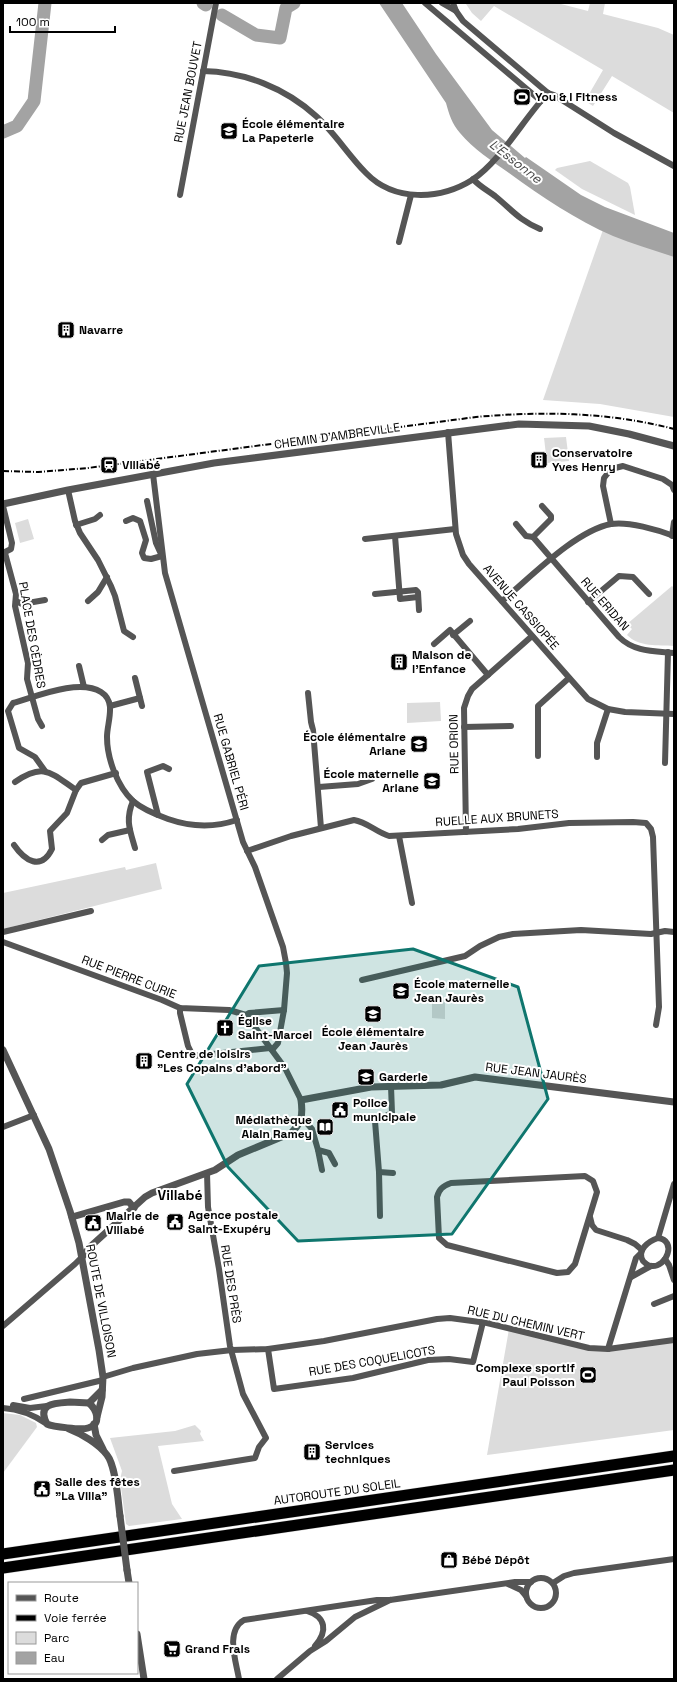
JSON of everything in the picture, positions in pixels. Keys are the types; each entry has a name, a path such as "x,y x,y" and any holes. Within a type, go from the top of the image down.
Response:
{"highway":[{"name":"AUTOROUTE DU SOLEIL","path":"3,1554 674,1456"},
{"path":"3,1568 674,1470"}],"street":[{"name":"RUE JEAN BOUVET","path":"180,195 216,3"},
{"path":"425,3 541,101"},
{"path":"442,3 456,11 467,24 548,93 554,94 620,137 674,166"},
{"path":"454,3 456,11"},
{"path":"203,70 242,75 286,94 300,103 325,125 372,179 391,189 411,195 422,196 445,193 472,179 490,163 548,93"},
{"path":"472,179 520,219 540,229"},
{"path":"399,242 411,195"},
{"name":"CHEMIN D'AMBREVILLE","path":"3,505 68,490 214,463 519,424 575,424 609,429 674,446"},
{"name":"AVENUE CASSIOPÉE","path":"448,432 455,529 458,545 463,555 502,602 588,699 608,709 625,712 674,714"},
{"path":"611,524 603,486 604,478 611,469 623,466 663,479 672,485 674,490"},
{"name":"RUE GABRIEL PÉRI","path":"153,474 165,573 237,820 283,947 286,963 284,1010 278,1044 271,1049"},
{"path":"68,490 76,525 107,578 115,596 124,631 133,637"},
{"path":"126,521 133,518 140,521 146,540 142,553 144,558 151,559 162,556 156,544 147,501"},
{"path":"3,505 12,543 11,549 4,553"},
{"path":"532,537 551,520 551,516 542,506"},
{"path":"76,525 95,520 100,515"},
{"path":"502,602 552,559 592,530 611,524 634,526 673,536 674,522"},
{"name":"RUE ERIDAN","path":"516,524 526,536 532,537 619,637 629,646 640,650 671,652"},
{"path":"366,539 455,529"},
{"path":"395,536 400,599 418,597 418,610"},
{"name":"PLACE DES CÈDRES","path":"4,553 16,594 28,663 27,679 38,719 42,726"},
{"path":"588,602 619,576 633,577 649,594"},
{"path":"88,601 98,592 107,578"},
{"path":"375,594 400,591"},
{"path":"16,601 22,604 45,600"},
{"path":"453,635 470,620"},
{"path":"434,644 450,630 488,675"},
{"name":"RUE ORION","path":"466,832 464,708 468,696 472,689 532,636"},
{"path":"665,763 671,652"},
{"path":"79,666 84,687"},
{"path":"135,678 142,706"},
{"path":"538,756 538,706 569,678"},
{"path":"76,790 63,780 45,771 35,757 19,748 8,711 13,703 73,686 100,691 106,696 110,706 107,737 109,754 120,782 133,801 158,815 182,824 198,826 221,824 237,820"},
{"path":"308,693 319,787 321,828"},
{"path":"110,706 140,698"},
{"path":"597,757 597,743 608,709"},
{"path":"464,727 511,726"},
{"path":"158,815 147,772 163,766 169,769"},
{"path":"15,782 27,775 45,771"},
{"path":"14,845 32,861 42,861 52,849 49,833 50,830 65,817 76,790 81,783 116,773"},
{"path":"319,787 358,784 372,779"},
{"path":"133,801 128,817 128,823 135,848"},
{"name":"RUELLE AUX BRUNETS","path":"247,851 264,844 354,820 362,821 382,834 389,836 466,832 569,823 646,823 651,829 653,837 655,933"},
{"path":"102,840 108,835 130,830"},
{"path":"399,836 412,903"},
{"path":"3,932 91,911"},
{"path":"362,980 465,956 480,946 499,937 513,934 581,930 651,934 674,932"},
{"path":"655,933 659,1007 656,1025"},
{"name":"RUE PIERRE CURIE","path":"3,942 162,1000 180,1008 230,1010 246,1015"},
{"path":"180,1008 188,1046 193,1056 271,1049"},
{"path":"3,1326 75,1264 91,1246 152,1193 215,1170 238,1155 291,1133 295,1129 302,1118 301,1100 285,1068 246,1015 249,1013 284,1010"},
{"name":"ROUTE DE VILLOISON","path":"3,1050 49,1149 72,1217 82,1257 100,1350 103,1378 102,1390 95,1420 96,1435 112,1465 129,1582"},
{"name":"RUE JEAN JAURÈS","path":"301,1100 371,1087 441,1085 470,1078 482,1078 674,1102"},
{"path":"380,1216 380,1172 375,1121 392,1113 391,1086"},
{"path":"3,1126 34,1115"},
{"path":"302,1118 312,1129 322,1170"},
{"path":"318,1150 329,1153 335,1164"},
{"path":"380,1172 394,1173"},
{"name":"RUE DES PRÈS","path":"174,1470 255,1458 258,1454 259,1447 266,1438 243,1394 230,1346 208,1207 207,1173"},
{"path":"585,1176 593,1181 597,1192 583,1237 575,1264 568,1272 563,1274 448,1245 439,1238 438,1234 438,1192 441,1187 451,1183 585,1176"},
{"path":"608,1349 636,1258 648,1244 658,1238 674,1184"},
{"path":"72,1217 124,1202 129,1202 134,1208"},
{"path":"590,1217 592,1225 596,1230 635,1244 642,1251 642,1260 645,1264 651,1266"},
{"path":"583,1237 596,1230"},
{"path":"631,1277 665,1259 671,1243 658,1238"},
{"path":"665,1259 669,1265 674,1280"},
{"path":"654,1304 674,1296"},
{"name":"RUE DU CHEMIN VERT","path":"24,1398 103,1378 133,1368 182,1357 232,1350 268,1349 324,1341 437,1319 457,1319 483,1322 589,1348 608,1349 674,1340"},
{"name":"RUE DES COQUELICOTS","path":"268,1349 274,1389 353,1378 428,1360 449,1359 473,1362 483,1322"},
{"path":"3,1404 30,1408 47,1406 52,1403 89,1403 102,1390"},
{"path":"3,1408 34,1416 52,1426 88,1428 95,1420 96,1411 89,1403"},
{"path":"47,1406 44,1413 44,1418 47,1424"},
{"name":"ROUTE DE VILLOISON","path":"67,1428 82,1435 104,1451"},
{"path":"554,1583 564,1576 574,1574 674,1559"},
{"path":"239,1679 233,1638 238,1624 248,1619 377,1600 390,1600 515,1582 530,1582 540,1578 545,1578 554,1583 556,1588 556,1600 547,1608 541,1609 534,1607 530,1604 521,1590 508,1584"},
{"path":"526,1597 526,1591 530,1582"},
{"path":"277,1679 310,1651 326,1641 355,1617 390,1600"},
{"path":"305,1610 315,1613 320,1618 324,1627 323,1635 310,1651"},
{"path":"138,1640 144,1679"}],"highlighted area":[{"path":"413,949 518,987 548,1099 452,1234 298,1241 228,1167 187,1084 259,966"}],"green space":[{"path":"557,3 588,11 590,3 605,3 603,14 658,28 674,35 674,113 612,76 593,106 585,101 603,70 494,6 481,21 472,13 466,4"},
{"path":"590,161 628,183 635,215 582,189 555,170 557,168"},
{"path":"604,227 674,251 674,417 600,404 543,400"},
{"path":"566,437 569,461 547,463 544,438"},
{"path":"28,519 34,539 20,543 15,523"},
{"path":"672,586 674,588 674,646 637,642 627,635 632,629 627,624"},
{"path":"440,702 441,721 407,723 407,703"},
{"path":"156,863 162,889 3,929 3,893 125,867 126,870"},
{"path":"436,998 445,1000 445,1019 432,1018 432,1000"},
{"name":"Complexe sportif Paul Poisson","path":"509,1329 590,1350 674,1341 674,1430 487,1455"},
{"path":"3,1413 20,1415 36,1423 37,1427 3,1473"},
{"path":"195,1425 201,1431 200,1434 204,1441 158,1446 172,1504 182,1519 129,1526 126,1524 120,1480 122,1471 110,1438 175,1431"}],"water":[{"path":"379,3 402,3 436,54 492,130 525,158 526,157 581,195 605,207 674,233 674,257 613,236 586,223 547,199 477,150 457,130 446,103"}],"waterway":[{"name":"L'Essonne","path":"3,132 17,126 34,101 45,3"},
{"path":"222,15 256,35 280,38 286,8 294,3"}],"railway":[{"path":"3,471 38,472 88,468 501,415 575,414 600,416 649,423 674,429"}],"place":[{"name":"You & I Fitness","path":"522,97"},
{"name":"École élémentaire La Papeterie","path":"229,131"},
{"name":"Navarre","path":"66,330"},
{"name":"Conservatoire Yves Henry","path":"539,460"},
{"name":"Villabé","path":"109,465"},
{"name":"Maison de l'Enfance","path":"399,662"},
{"name":"École élémentaire Ariane","path":"419,744"},
{"name":"École maternelle Ariane","path":"432,781"},
{"name":"École maternelle Jean Jaurès","path":"401,991"},
{"name":"École élémentaire Jean Jaurès","path":"373,1014"},
{"name":"Église Saint-Marcel","path":"225,1028"},
{"name":"Centre de loisirs \"Les Copains d'abord\"","path":"144,1061"},
{"name":"Garderie","path":"366,1077"},
{"name":"Police municipale","path":"340,1110"},
{"name":"Médiathèque Alain Ramey","path":"325,1127"},
{"name":"Agence postale Saint-Exupéry","path":"175,1222"},
{"name":"Mairie de Villabé","path":"93,1223"},
{"name":"Complexe sportif Paul Poisson","path":"588,1375"},
{"name":"Services techniques","path":"312,1452"},
{"name":"Salle des fêtes \"La Villa\"","path":"42,1489"},
{"name":"Bébé Dépôt","path":"449,1560"},
{"name":"Grand Frais","path":"172,1649"}],"district":[{"name":"Villabé","path":"180,1195"}]}
